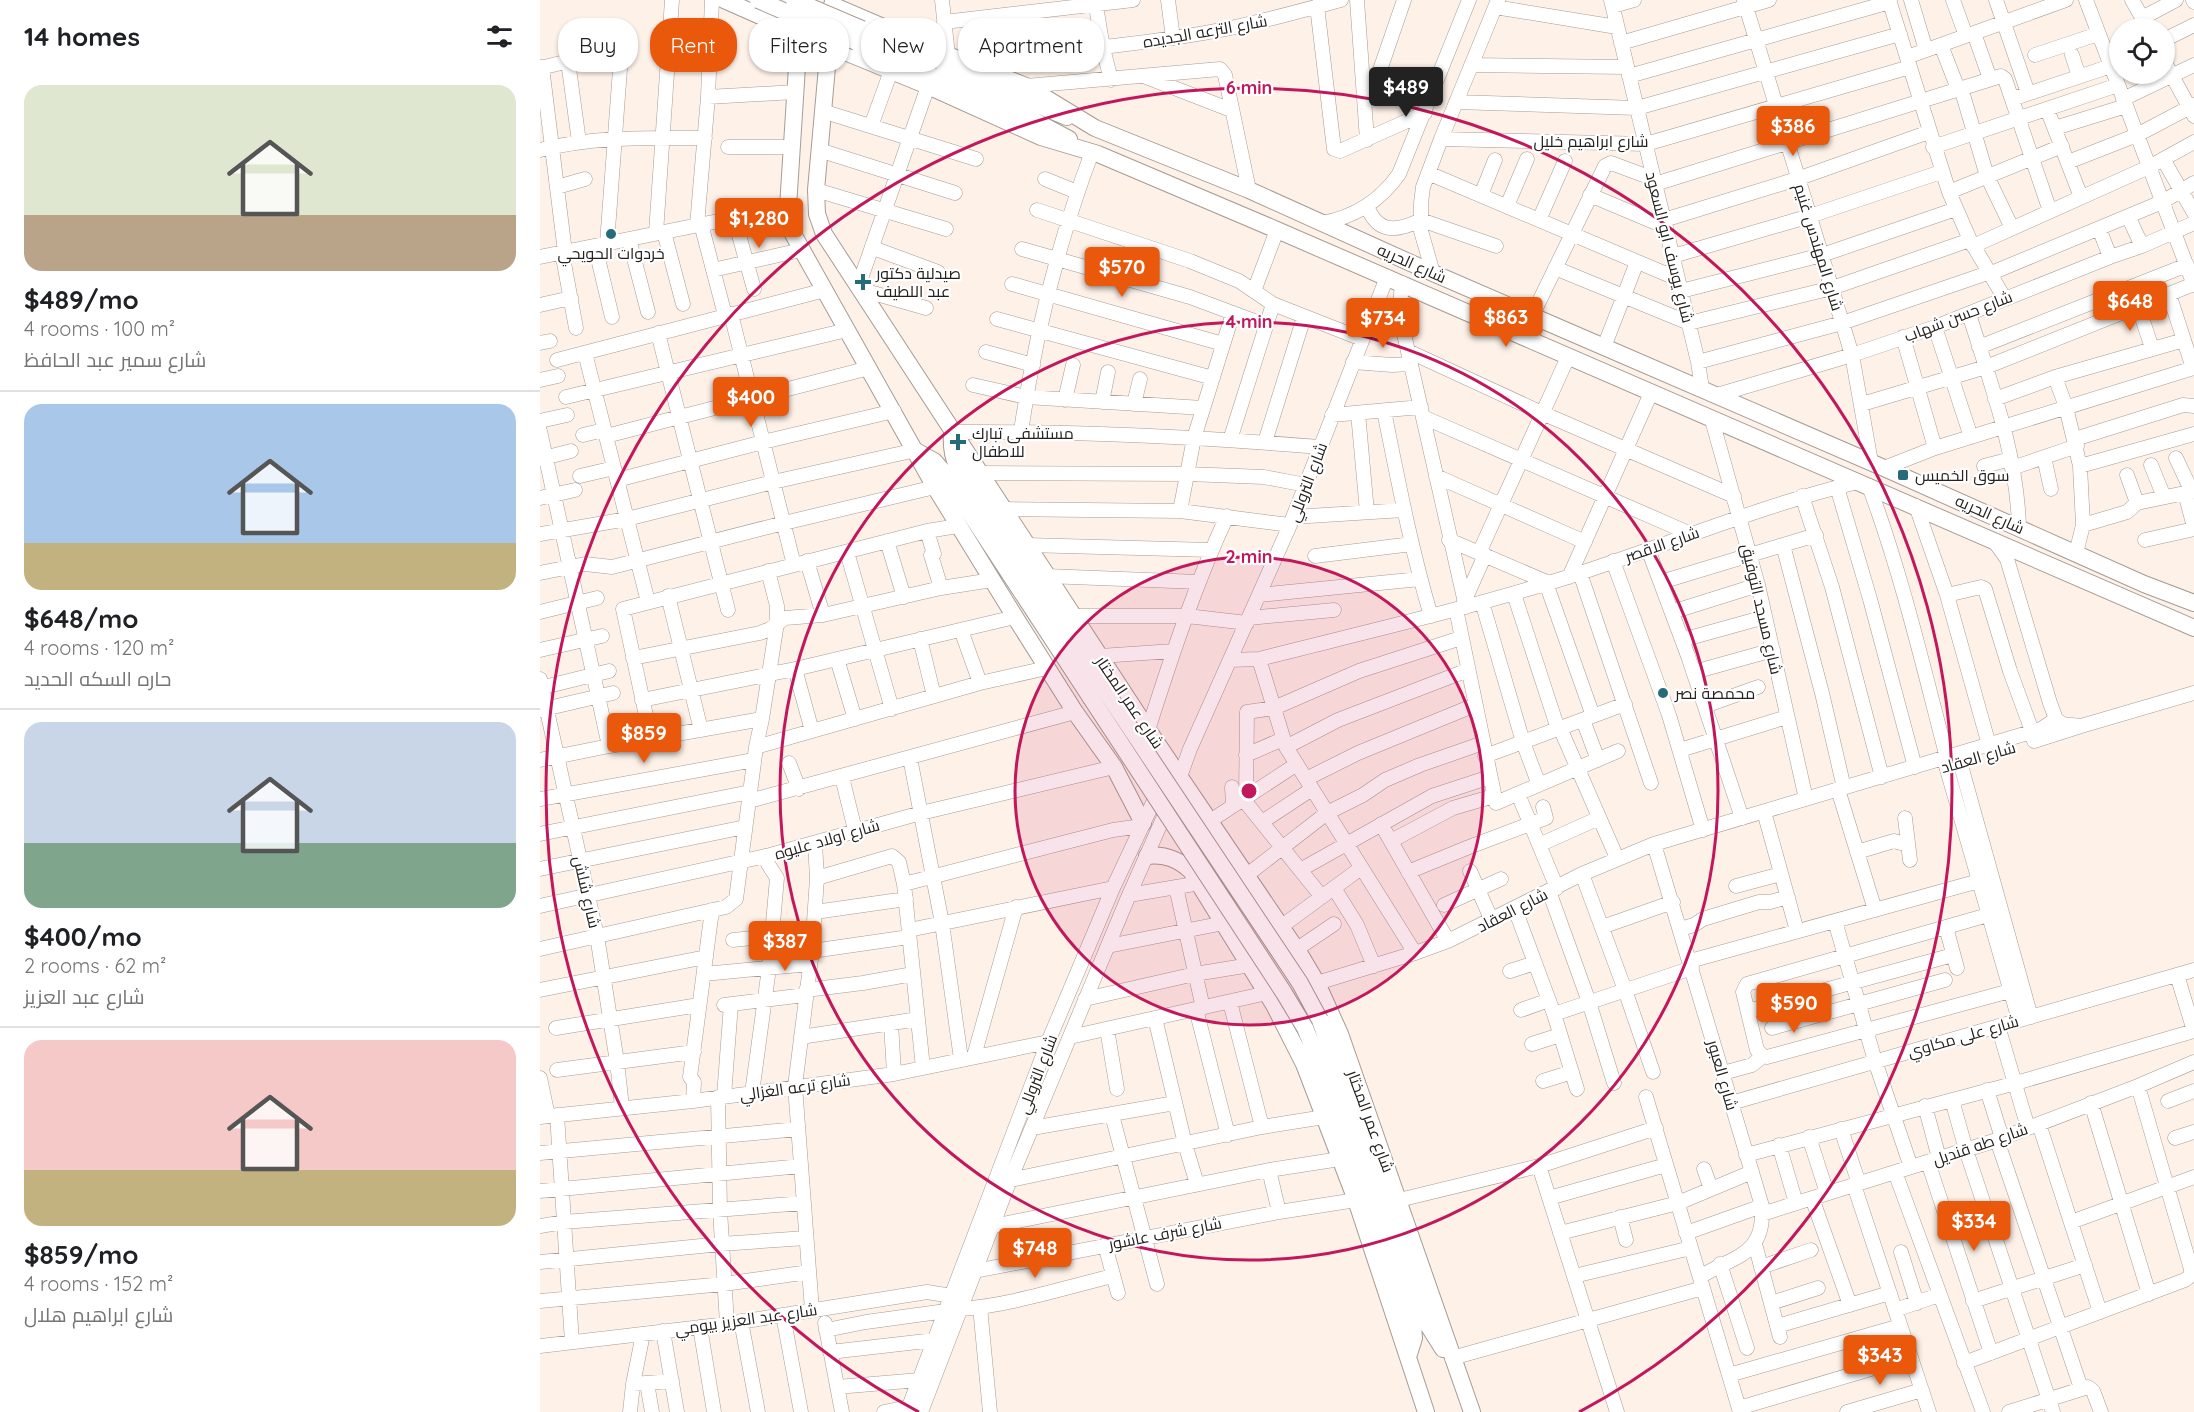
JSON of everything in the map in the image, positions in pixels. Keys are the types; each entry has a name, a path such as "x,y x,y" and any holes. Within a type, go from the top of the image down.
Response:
{"main road":[{"path":"724,0 855,34 1085,123"},
{"path":"756,7 769,13 780,0"},
{"path":"794,0 855,34 1062,134 1088,152"},
{"path":"800,18 801,0"},
{"name":"شارع الحريه","path":"832,2 861,40"},
{"name":"شارع عمر المختار","path":"831,18 832,2"},
{"path":"756,7 774,18"},
{"name":"شارع الحريه","path":"849,36 855,34 954,58 1026,86 1055,102 1085,123 1249,190 1432,273 2019,527 2144,584 2194,603"},
{"path":"796,72 788,207 790,225 801,250 958,526 1075,712 1110,762 1142,825"},
{"name":"شارع عمر المختار","path":"826,72 816,190 817,213 824,234 1002,510 1180,778 1282,926 1317,983 1340,1034 1472,1412"},
{"name":"شارع الحريه","path":"893,72 1041,137 1088,152 1394,280 2194,628"},
{"path":"952,432 951,447 958,468 1305,1028 1413,1325 1414,1338 1408,1358"},
{"path":"916,450 934,461 941,469 1300,983 1320,1020 1426,1322 1452,1358"},
{"path":"2144,584 2194,609"},
{"path":"1110,762 1140,742 1148,730"},
{"path":"1185,866 1190,849 1197,843 1205,839 1222,839"},
{"path":"1147,856 1167,857 1185,866 1200,883 1271,999 1304,1064 1356,1200 1426,1412"},
{"path":"1271,999 1282,1006 1296,1004 1309,995 1317,983"}],"street":[{"path":"672,0 663,138 660,232 683,304"},
{"path":"712,0 699,225 741,354 784,523 823,615"},
{"path":"942,0 944,18"},
{"path":"946,22 1095,2 1133,0"},
{"path":"1168,0 1173,38"},
{"name":"شارع الترعه الجديده","path":"1104,48 1264,21 1341,0"},
{"path":"1357,0 1367,140"},
{"path":"1364,97 1380,70 1404,0"},
{"path":"1322,223 1343,218 1367,206 1380,196 1399,174 1469,0"},
{"path":"1612,3 1634,0"},
{"path":"1621,43 1745,3 1769,0"},
{"path":"1911,0 1926,50"},
{"path":"1953,0 1995,78"},
{"path":"1996,0 2028,93"},
{"name":"شارع ابراهيم خليل","path":"1441,139 1646,144 1776,106 1909,62 1926,50 2004,22 2040,4 2066,0"},
{"path":"2086,0 2098,34 2109,55"},
{"path":"2132,0 2142,18"},
{"path":"2152,18 2176,0"},
{"path":"1471,65 1628,71 1756,40 1889,1 1941,172 1972,243 2005,299"},
{"path":"1095,2 1098,18"},
{"path":"1432,273 1424,244 1421,220 1421,203 1428,173 1497,3 1617,27"},
{"name":"شارع يوسف ابو السعود","path":"1612,3 1698,362 1709,392"},
{"name":"شارع المهندس غنيم","path":"1745,3 1852,355 1877,465"},
{"path":"1317,6 1335,150 1340,151 1367,140 1425,113"},
{"path":"2175,34 2194,25"},
{"path":"946,29 954,58"},
{"path":"1456,102 1637,108 1900,34"},
{"path":"2034,55 2098,34"},
{"path":"1941,45 1960,89 1987,176 2012,228"},
{"path":"1104,52 1111,80"},
{"path":"2072,56 2079,76"},
{"name":"شارع الترعه الجديده","path":"954,58 958,58"},
{"path":"558,63 541,67 546,149 557,187 563,252 576,328"},
{"path":"2012,99 2109,64"},
{"path":"2175,74 2194,65"},
{"path":"1026,86 1220,69 1225,75 1249,190"},
{"path":"569,72 579,142"},
{"path":"612,317 601,244 620,72"},
{"path":"871,126 891,72"},
{"path":"1144,76 1231,110"},
{"path":"1532,316 1603,168 1607,164 1611,163 1655,181 1995,78 2005,79 2050,211"},
{"path":"2068,162 2193,110 2175,80"},
{"path":"2055,128 2125,103 2157,84"},
{"path":"1862,404 1986,367 2194,285 2188,257 2174,232 2118,85 1933,147"},
{"path":"926,308 859,288 928,86"},
{"path":"708,97 795,92"},
{"path":"2047,109 2081,197"},
{"path":"822,111 976,159"},
{"path":"1590,195 1665,224 1929,132"},
{"path":"546,149 579,142 614,139 705,138"},
{"path":"1555,268 1689,323 1832,288 1972,243 2012,228 2149,167 2194,142"},
{"path":"1949,192 2062,146"},
{"path":"728,147 792,147"},
{"path":"819,150 955,193"},
{"path":"1021,431 1047,294 1088,152"},
{"path":"1481,195 1495,159"},
{"path":"1507,206 1527,159"},
{"path":"2163,159 2194,213"},
{"path":"1539,220 1565,160"},
{"path":"1673,256 1810,216 1941,172"},
{"path":"1428,173 1637,262 1679,285 1822,255 1956,209"},
{"path":"1045,179 1077,192"},
{"path":"557,187 585,180"},
{"path":"1698,362 1842,323 1989,274 2162,201 2194,183"},
{"path":"816,190 946,229"},
{"path":"1367,206 1373,218 1390,229 1403,228 1421,220 1496,246"},
{"path":"540,257 788,207"},
{"path":"1037,210 1190,261 1239,281 1273,304 1362,339"},
{"path":"2128,216 2142,246"},
{"path":"734,217 754,289"},
{"name":"شارع حسن شهاب","path":"1709,392 1852,355 1935,327 2142,246 2194,223"},
{"path":"2100,228 2110,257"},
{"path":"1254,291 1277,230"},
{"path":"629,239 648,312"},
{"path":"873,248 938,272"},
{"path":"1022,249 1190,297 1265,325"},
{"path":"713,270 801,250"},
{"path":"1979,347 2188,257"},
{"path":"1604,346 1637,262"},
{"path":"1394,280 1462,606 1461,638 1495,800"},
{"name":"شارع التروللي","path":"912,1410 960,1309 993,1226 1010,1180 1011,1160 1032,1128 1107,946 1180,778 1190,749 1291,521 1362,339 1394,280"},
{"path":"1012,284 1223,344"},
{"path":"557,360 825,290"},
{"path":"1877,465 2194,368 2169,294"},
{"path":"540,305 571,298"},
{"path":"1230,440 1273,304"},
{"path":"2138,306 2152,348"},
{"path":"1180,511 1194,438 1233,313"},
{"path":"1969,314 2004,426 2018,496 2019,527"},
{"path":"1265,442 1304,317"},
{"path":"997,319 1213,378"},
{"path":"1935,327 1971,436"},
{"path":"566,397 847,330"},
{"path":"658,333 728,610"},
{"path":"1903,337 1935,448"},
{"path":"1995,399 2055,378 2184,340"},
{"path":"986,352 1033,365"},
{"path":"585,353 648,602"},
{"path":"1353,362 1372,364 1410,357 1734,496"},
{"path":"1462,606 1501,504 1568,357"},
{"path":"1065,400 1073,365"},
{"path":"584,435 605,433 678,417 869,368"},
{"path":"1102,402 1108,372"},
{"path":"540,380 558,376"},
{"path":"2055,378 2076,442 2080,466 2083,525 2076,553"},
{"path":"1134,404 1140,379"},
{"path":"973,385 1026,398 1203,408"},
{"path":"1651,393 1585,542 1575,574 1625,704 1651,783"},
{"path":"1984,466 2012,464 2044,457 2076,442 2183,405 2194,406"},
{"path":"580,476 616,474 690,461 894,411"},
{"path":"1384,411 1404,510 1431,616"},
{"path":"1332,415 1384,411 1422,412 1521,459 1691,534"},
{"path":"1358,413 1367,512"},
{"path":"540,422 567,415"},
{"name":"شارع مسجد التوفيق","path":"1712,420 1741,516 1806,799"},
{"path":"540,431 547,496 562,530 609,746"},
{"path":"952,432 1021,431 1194,438 1320,447"},
{"path":"2080,466 2194,434"},
{"path":"540,534 627,519 772,482 916,450"},
{"path":"543,458 571,451"},
{"path":"2044,457 2051,489"},
{"path":"2145,540 2194,528 2190,492 2176,458"},
{"path":"2151,465 2164,497"},
{"path":"979,473 1186,474 1264,477 1305,485"},
{"path":"2127,475 2138,503"},
{"path":"1436,476 1585,542"},
{"path":"1864,484 1887,536 1904,590 2025,1019"},
{"name":"شارع الاقصر","path":"1230,660 1259,659 1514,594 1802,496 1837,487 1864,484"},
{"path":"540,573 585,564 612,567 935,487"},
{"path":"1837,487 1915,767"},
{"path":"547,496 575,489"},
{"path":"2083,525 2127,512 2138,503 2190,492"},
{"path":"1802,496 1832,587 1882,777"},
{"path":"1916,506 1947,596 1989,745"},
{"path":"1002,510 1180,511 1291,521 1404,510"},
{"path":"1148,730 1199,582 1227,516"},
{"path":"651,739 623,609 927,531 958,526"},
{"path":"927,531 941,588"},
{"path":"1661,582 1816,535"},
{"path":"1990,538 2007,559 2056,719 2068,726 2080,726"},
{"path":"1449,540 1548,583 1598,760"},
{"path":"887,541 904,597"},
{"path":"1315,556 1412,544"},
{"path":"1026,545 1211,550"},
{"path":"1783,545 1822,693 1857,852 1875,910"},
{"path":"1648,549 1694,672 1742,818"},
{"path":"847,552 892,709"},
{"path":"1613,561 1669,715 1703,830"},
{"path":"540,949 726,907 736,899 755,753 777,623 777,606 768,571"},
{"path":"1046,576 1199,582"},
{"path":"1259,595 1420,579"},
{"path":"633,658 760,633 767,631 785,618 823,615 941,588 992,580"},
{"path":"1672,612 1758,585"},
{"path":"1947,596 1981,587 1986,591 2010,671 2032,731"},
{"path":"1514,594 1559,729 1617,858"},
{"path":"668,596 701,730"},
{"path":"540,612 597,598"},
{"path":"1482,602 1523,742 1539,785"},
{"path":"1073,616 1187,616 1248,620 1334,610"},
{"path":"642,700 795,669 1015,617"},
{"path":"1682,640 1765,617"},
{"path":"961,630 980,683"},
{"path":"540,650 602,636"},
{"path":"1241,801 1246,755 1247,713 1274,708 1359,671 1461,638"},
{"path":"920,639 934,696"},
{"path":"1694,672 1773,650"},
{"path":"1100,656 1174,651"},
{"path":"837,659 855,719"},
{"path":"1259,659 1284,743 1415,953"},
{"path":"540,799 755,753 812,731 980,683 1047,668"},
{"path":"795,669 812,731"},
{"path":"1246,755 1284,743 1468,670"},
{"path":"541,685 609,671"},
{"name":"شارع شلش","path":"541,685 543,709 557,758 597,936 622,1107"},
{"path":"1705,706 1758,687"},
{"path":"543,709 613,693"},
{"name":"شارع العقاد","path":"1317,983 1448,941 1582,874 1654,844 1806,799 1842,792 2194,693"},
{"path":"1247,875 1327,813 1400,774 1441,757 1523,742 1625,704"},
{"path":"1262,822 1309,784 1358,753 1475,705"},
{"path":"540,834 799,789 1075,712"},
{"path":"1680,750 1787,717"},
{"path":"540,760 762,719"},
{"name":"شارع العقاد","path":"1703,830 1720,832 1766,819 1915,767 1951,762 1989,745 2041,729 2056,719"},
{"name":"شارع التروللي","path":"912,1410 919,1380 946,1311 1011,1160 1048,1042 1113,888 1171,763 1190,749"},
{"path":"1391,841 1453,808 1518,794 1618,751"},
{"path":"910,758 968,1057"},
{"name":"شارع اولاد عليوه","path":"540,906 766,856 1110,762"},
{"path":"1951,762 1978,881 2010,991 2025,1019"},
{"path":"789,763 799,789"},
{"path":"1210,821 1297,764"},
{"path":"842,777 855,830"},
{"path":"1300,870 1432,796 1490,777"},
{"path":"1232,787 1241,801 1262,822 1322,897"},
{"path":"1518,794 1539,845 1614,1083"},
{"path":"1408,872 1547,818 1543,807"},
{"path":"1539,845 1599,818"},
{"path":"1905,818 1910,860"},
{"path":"1766,819 1797,932"},
{"path":"1381,824 1448,941"},
{"path":"904,884 1113,830 1142,825"},
{"path":"540,869 745,827"},
{"path":"1857,852 1894,841 1908,845"},
{"path":"815,843 817,878 811,958 795,1086 809,1272 817,1310 826,1330 842,1412"},
{"name":"شارع العبور","path":"1654,844 1673,902 1762,1210 1759,1235 1755,1244"},
{"path":"752,1093 770,968 777,878 766,856"},
{"path":"817,878 894,856 899,862 906,899 923,1068"},
{"path":"1282,926 1361,868"},
{"path":"1470,871 1492,921"},
{"path":"1582,874 1653,1072"},
{"path":"1736,886 1781,874"},
{"path":"1444,905 1501,879"},
{"path":"1521,1010 1589,1002 1691,965 1797,932 1978,881"},
{"path":"1129,895 1200,883"},
{"path":"1176,887 1195,974 1199,1008 1228,1135"},
{"path":"704,974 770,968 942,923 1113,888"},
{"path":"1334,888 1357,925 1374,966"},
{"path":"1680,929 1759,902 1770,902 1788,897"},
{"path":"814,912 906,899"},
{"path":"1602,927 1673,902"},
{"path":"968,1057 1016,907"},
{"path":"1515,909 1551,1007 1577,1089"},
{"path":"693,1101 694,1082 690,1077 712,910"},
{"path":"1988,915 1747,984 1743,992 1757,1050 1767,1057 2010,991"},
{"path":"1835,921 1875,1061 1911,1167"},
{"path":"1107,946 1224,923"},
{"path":"1297,949 1334,924"},
{"path":"1748,1011 1852,983 1955,962 1946,927"},
{"path":"733,940 813,929"},
{"path":"540,990 706,957"},
{"path":"1510,971 1535,963"},
{"path":"1085,999 1195,974 1250,965"},
{"name":"شارع على مكاوي","path":"1731,1103 2194,970"},
{"path":"758,1412 724,1284 719,1136 727,1004 765,1000 913,974"},
{"path":"1746,1155 2016,1083 2194,1031 2177,975"},
{"path":"1772,1028 1945,980"},
{"path":"1070,1037 1230,1002 1271,999"},
{"path":"1230,1002 1263,1127"},
{"path":"556,1028 699,1005"},
{"path":"1155,1018 1185,1144 1197,1184"},
{"path":"801,1037 918,1019"},
{"path":"891,1023 894,1074"},
{"path":"1998,1026 2016,1083 2071,1222 2100,1312"},
{"path":"1107,1029 1117,1089"},
{"path":"1532,1044 1560,1035"},
{"name":"شارع ترعه الغزالي","path":"548,1116 693,1101 894,1074 1048,1042"},
{"path":"557,1070 694,1052"},
{"path":"1723,1073 1752,1065 1763,1056"},
{"name":"شارع طه قنديل","path":"1686,1233 1762,1210 1796,1203 2000,1139 2194,1062"},
{"path":"1543,1082 1572,1072"},
{"path":"540,1078 558,1151 572,1342"},
{"path":"1964,1363 2149,1294 2190,1276 2190,1266 2138,1086"},
{"path":"1987,1090 2043,1278 2081,1388"},
{"path":"2168,1101 2194,1091"},
{"path":"1646,1097 1739,1410 1911,1357"},
{"path":"1952,1100 1966,1150 2051,1405"},
{"path":"1032,1128 1175,1103"},
{"path":"2091,1104 2149,1294"},
{"path":"1925,1106 1933,1160 1990,1353"},
{"path":"1112,1115 1156,1284"},
{"path":"1010,1180 1263,1127 1324,1117"},
{"path":"1399,1200 1539,1166 1656,1128"},
{"path":"540,1153 798,1129"},
{"path":"1841,1129 1878,1260 1929,1412"},
{"path":"2175,1138 2194,1132"},
{"path":"1809,1137 1827,1193"},
{"path":"1779,1145 1796,1203"},
{"path":"993,1226 1269,1170 1340,1159"},
{"path":"1549,1198 1666,1165"},
{"path":"540,1191 801,1166"},
{"path":"1539,1166 1617,1412"},
{"path":"1704,1169 1711,1189"},
{"path":"1269,1170 1279,1212"},
{"path":"1560,1233 1678,1203 1752,1172"},
{"path":"1895,1172 1983,1412"},
{"path":"2071,1222 2194,1177"},
{"path":"1812,1198 1851,1305"},
{"name":"شارع شرف عاشور","path":"975,1271 1144,1237 1356,1200"},
{"path":"540,1226 564,1222 804,1203"},
{"path":"1620,1217 1626,1240"},
{"path":"540,1262 806,1238"},
{"path":"1452,1358 1588,1319 1701,1282 1720,1264 1746,1252 1755,1244 1779,1331 1890,1293"},
{"path":"1105,1245 1118,1293"},
{"path":"1878,1260 1922,1246"},
{"path":"1574,1276 1691,1248"},
{"path":"1761,1267 1811,1250"},
{"path":"1901,1252 1917,1303"},
{"path":"1720,1264 1747,1348"},
{"path":"1973,1301 2085,1264"},
{"path":"540,1301 724,1284 809,1272"},
{"path":"960,1309 980,1307 1113,1276"},
{"path":"1771,1303 1818,1288"},
{"name":"شارع عبد العزيز بيومي","path":"540,1346 700,1327 927,1292 952,1296"},
{"path":"1895,1310 1939,1295"},
{"path":"980,1307 990,1412"},
{"path":"826,1330 946,1311"},
{"path":"783,1315 801,1412"},
{"path":"1729,1375 1900,1326"},
{"path":"700,1327 714,1412"},
{"path":"663,1331 677,1412"},
{"path":"630,1412 643,1334"},
{"path":"830,1352 935,1340"},
{"path":"837,1387 919,1380"},
{"path":"633,1384 672,1381"},
{"path":"647,1383 651,1412"},
{"path":"2012,1411 2051,1405 2081,1388 2090,1387 2101,1412"},
{"path":"1847,1412 1922,1390"},
{"path":"884,1412 912,1410"}],"place":[{"name":"خردوات الحويحي","path":"611,234"},
{"name":"صيدلية دكتور عبد اللطيف","path":"863,282"},
{"name":"مستشفى تبارك للاطفال","path":"958,442"},
{"name":"سوق الخميس","path":"1903,475"},
{"name":"محمصة نصر","path":"1663,693"}]}
